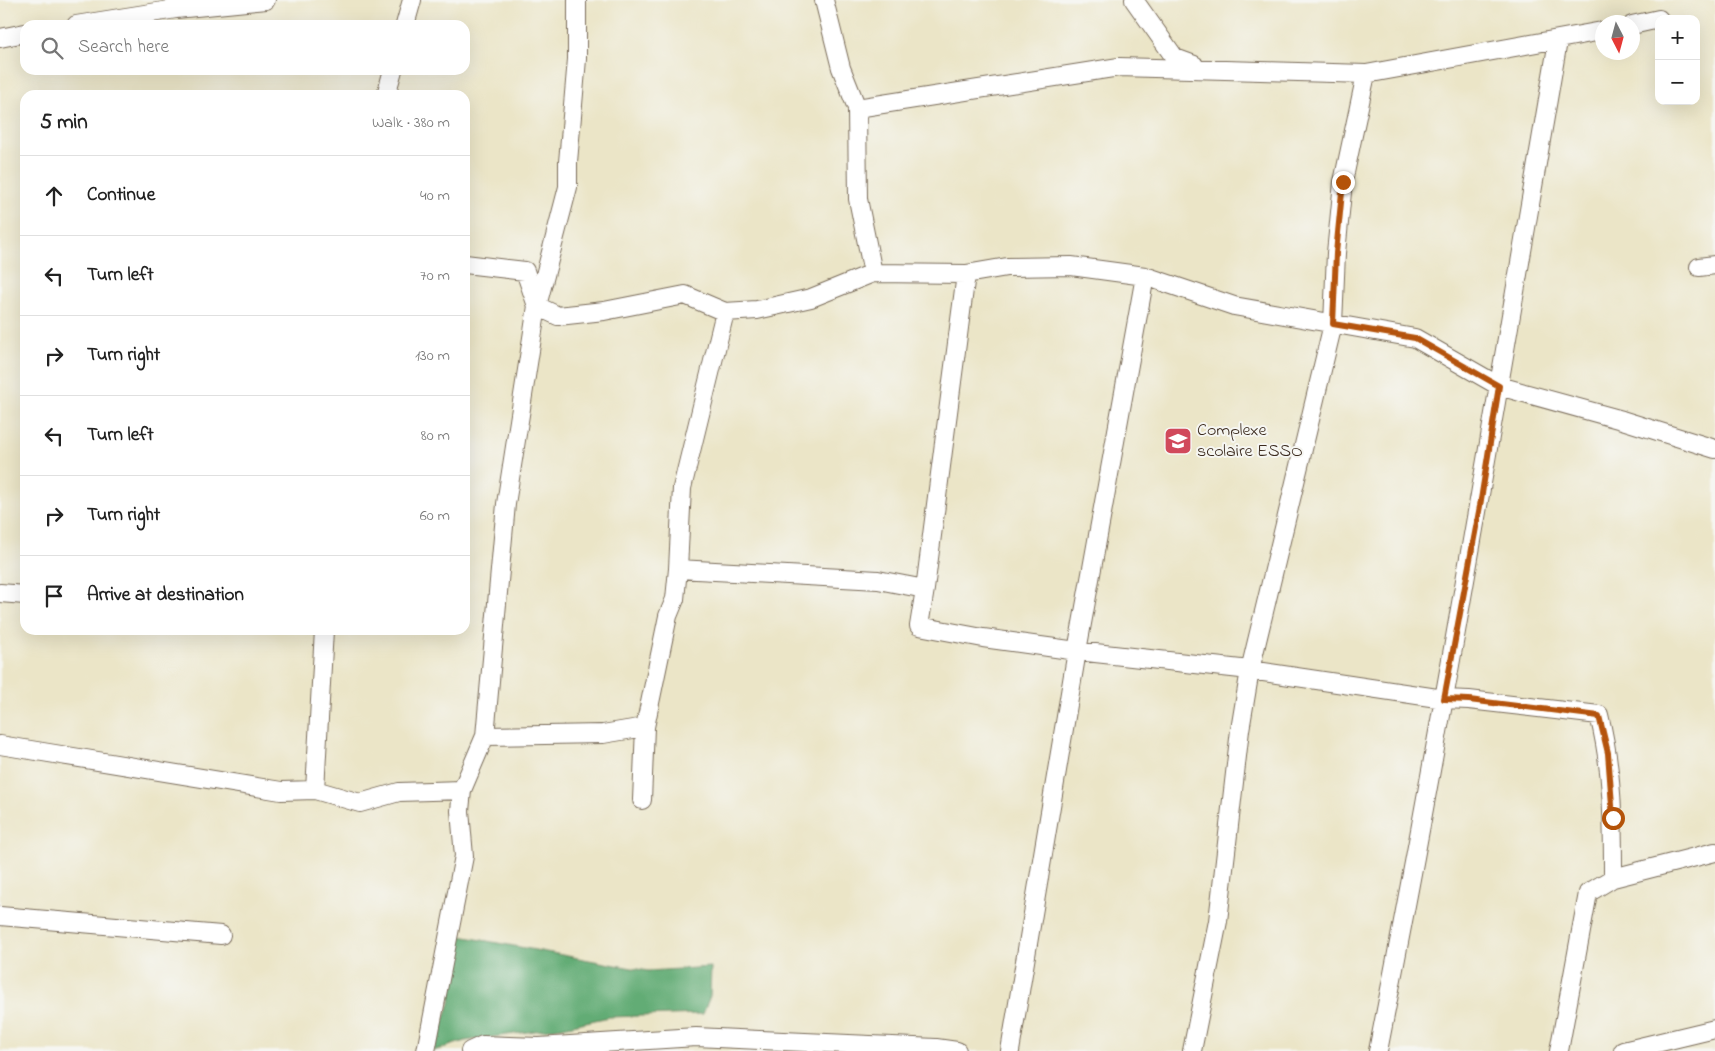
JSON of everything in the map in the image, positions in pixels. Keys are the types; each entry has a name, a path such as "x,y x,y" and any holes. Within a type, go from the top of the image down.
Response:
{"street":[{"path":"107,20 176,9 266,0"},
{"path":"406,20 412,0"},
{"path":"426,1051 464,856 460,811 462,790 485,736 506,504 537,306 568,188 568,162 577,59 577,0"},
{"path":"824,0 841,68 857,108 858,199 872,273"},
{"path":"1134,0 1175,58 1201,68"},
{"path":"1640,23 1655,21"},
{"path":"857,108 1119,67 1366,74 1558,41 1595,33"},
{"path":"0,38 20,34"},
{"path":"1378,1051 1416,858 1480,506 1558,41"},
{"path":"1192,1051 1218,921 1240,730 1250,670 1333,324 1336,253 1343,182 1366,74"},
{"path":"387,90 392,75"},
{"path":"470,265 524,271 537,306 558,316 604,311 685,295 725,312 757,310 811,298 872,273 966,274 1007,266 1071,266 1145,276 1234,306 1415,338 1499,386 1622,420 1715,449"},
{"path":"966,274 919,626 983,638 1077,651 1250,670 1444,699 1469,700 1599,716 1608,753 1613,818 1612,878"},
{"path":"1010,1051 1077,651 1145,276"},
{"path":"642,800 645,727 668,616 675,599 682,488 725,312"},
{"path":"678,569 878,580 925,589"},
{"path":"0,593 20,595"},
{"path":"315,790 324,635"},
{"path":"485,736 595,734 645,727"},
{"path":"0,745 281,791 315,790 360,803 399,792 462,790"},
{"path":"1559,1051 1588,894 1612,878 1715,852"},
{"path":"0,916 221,935"},
{"path":"1623,1051 1715,1029"},
{"path":"470,1051 483,1045 539,1047 696,1037 936,1048 957,1051"}],"green space":[{"path":"455,935 648,971 711,967 710,996 703,1014 609,1017 563,1027 465,1041 433,1051 450,1003"}],"place":[{"name":"Complexe scolaire ESSO","path":"1178,441"}],"route":[{"path":"1343,182 1336,253 1333,324 1415,338 1499,386 1480,506 1444,699 1533,706 1599,716 1608,753 1613,818"}]}
